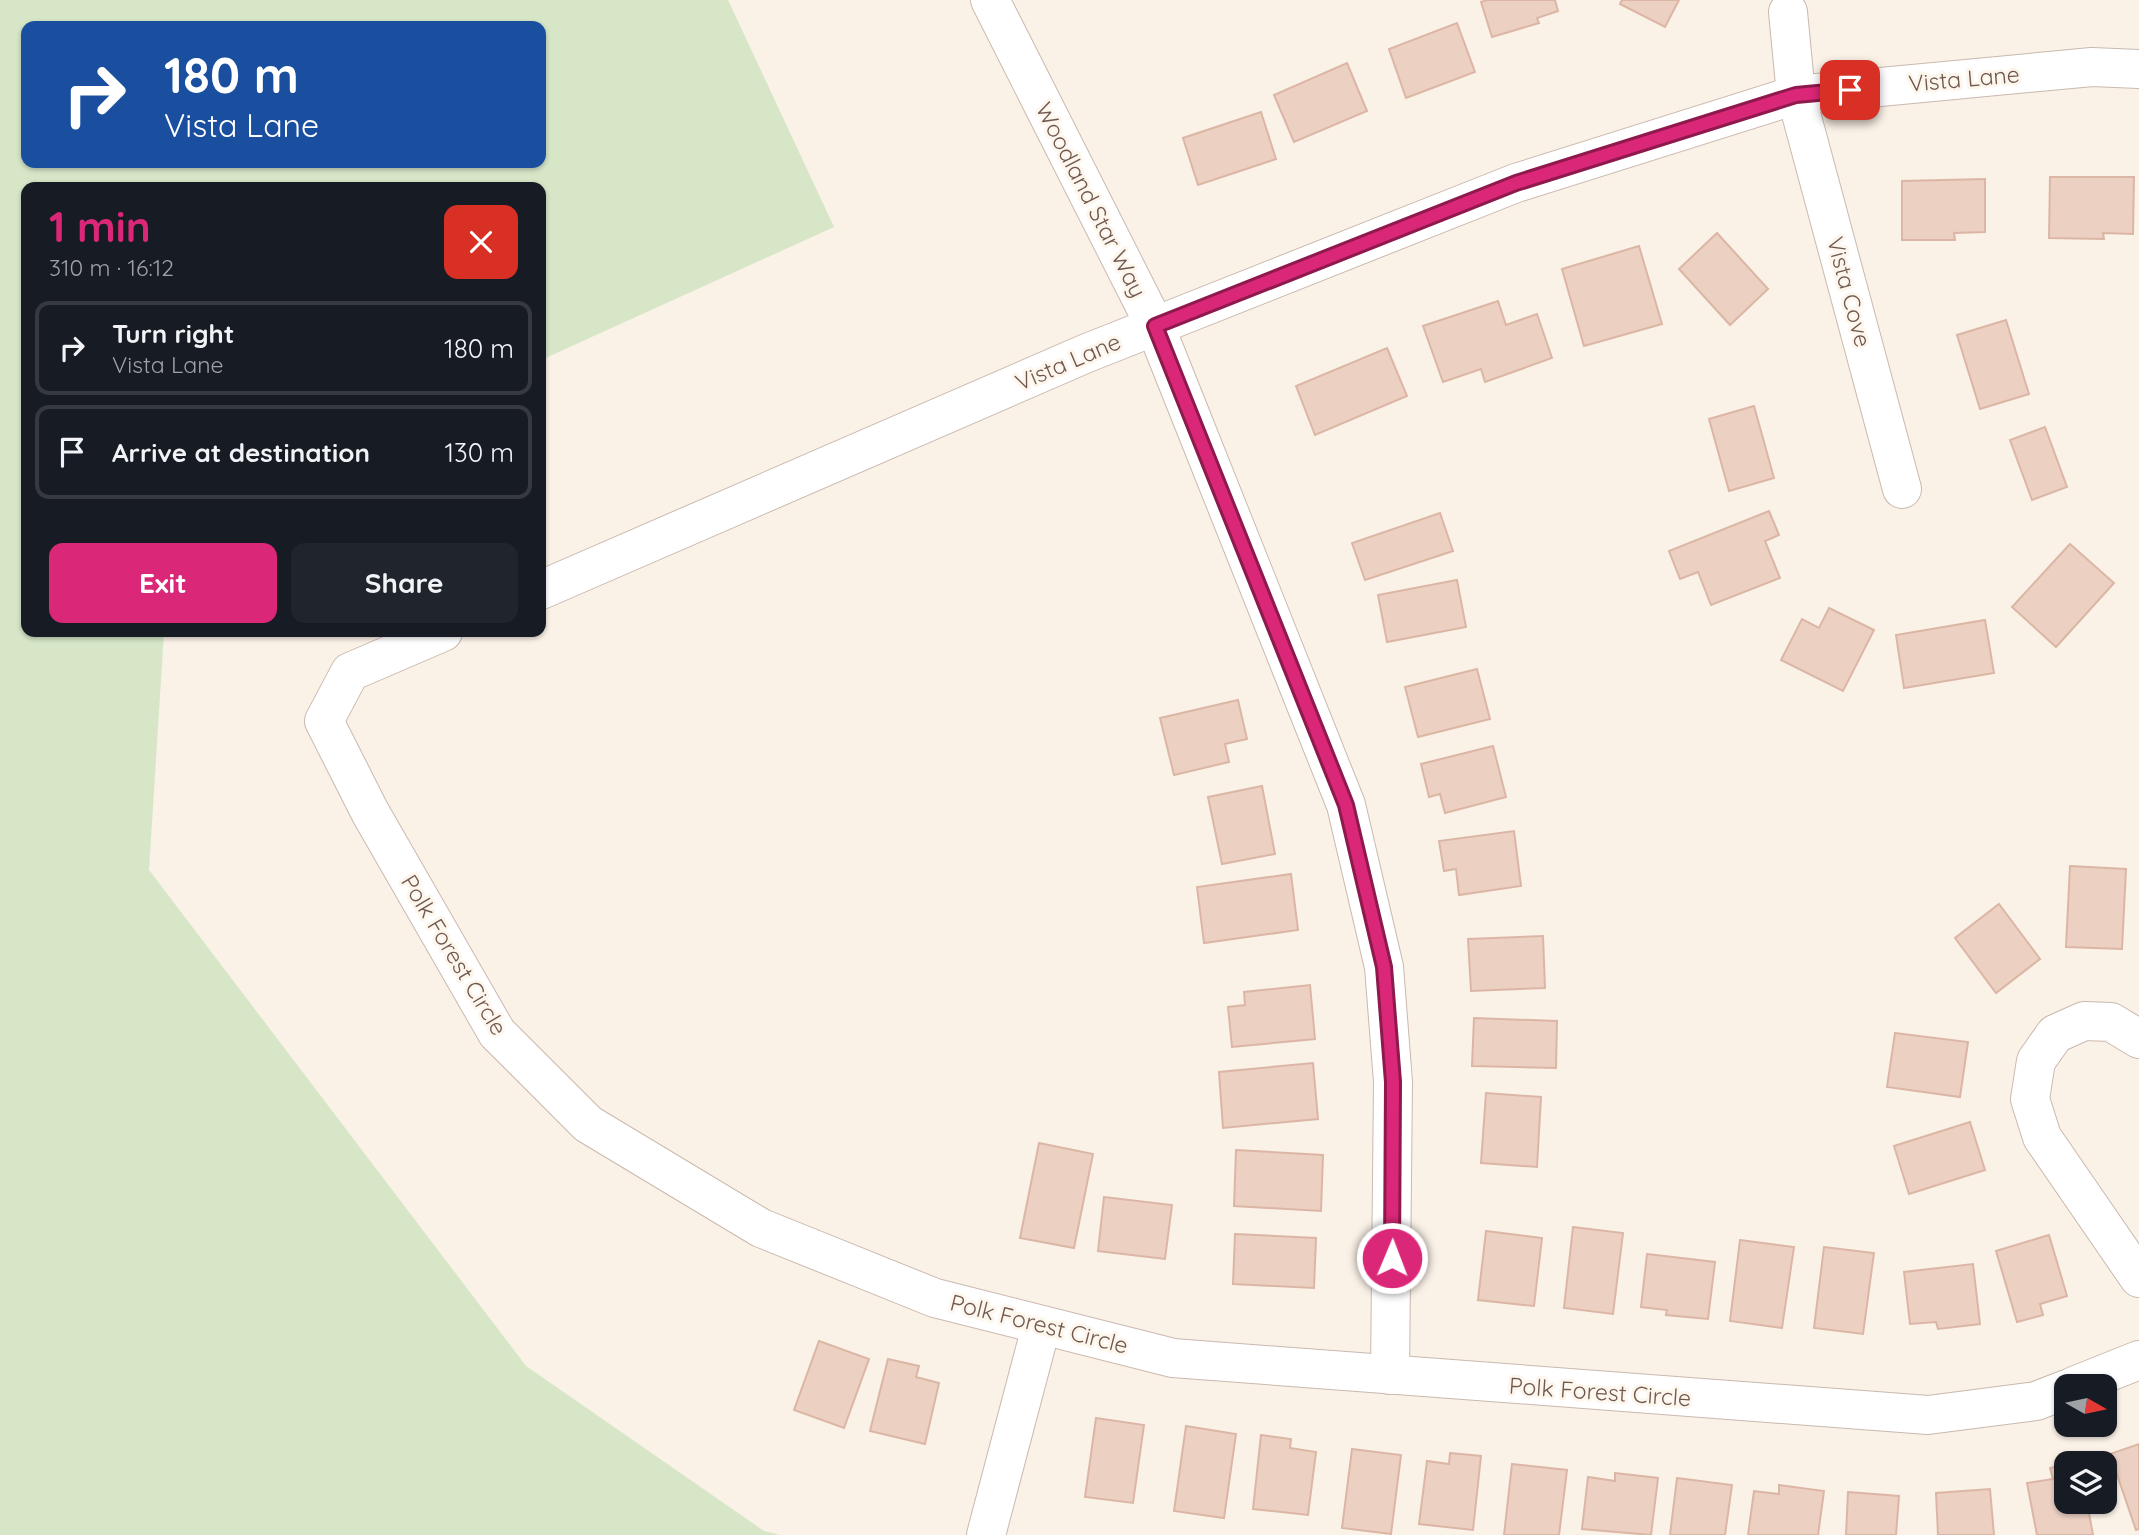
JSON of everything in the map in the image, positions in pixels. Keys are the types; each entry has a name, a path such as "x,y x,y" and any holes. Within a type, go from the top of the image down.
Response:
{"street":[{"name":"Woodland Star Way","path":"990,0 1155,326 1346,805 1384,967 1393,1082 1390,1375"},
{"name":"Vista Cove","path":"1788,12 1796,95 1902,489"},
{"name":"Vista Lane","path":"546,588 1155,326 1516,183 1796,95 2092,67 2139,69"},
{"name":"Polk Forest Circle","path":"431,637 350,672 324,721 370,812 496,1034 588,1124 761,1228 935,1298 1041,1327 1173,1358 1928,1416 2036,1401 2054,1394"},
{"path":"2139,1039 2111,1022 2084,1021 2055,1034 2036,1061 2030,1099 2042,1137 2139,1278"},
{"path":"986,1535 1041,1327"},
{"path":"2104,1374 2139,1360"}],"green space":[{"path":"0,0 728,0 834,227 546,358 546,182 21,182 21,637 164,637 149,870 526,1366 764,1531 780,1535 0,1535"}],"building":[{"path":"1555,0 1558,11 1537,18 1539,23 1492,37 1481,2"},
{"path":"1622,0 1679,0 1665,27 1620,4"},
{"path":"1457,23 1475,72 1406,98 1389,49"},
{"path":"1347,63 1367,111 1294,142 1274,95"},
{"path":"1261,112 1276,159 1198,185 1183,138"},
{"path":"2050,177 2134,177 2133,234 2103,233 2104,239 2049,238"},
{"path":"1985,179 1985,232 1954,233 1955,240 1902,240 1902,181"},
{"path":"1717,233 1768,289 1730,325 1679,269"},
{"path":"1639,246 1662,324 1584,346 1562,269"},
{"path":"1498,301 1506,325 1537,314 1552,358 1485,382 1481,369 1443,382 1423,326"},
{"path":"2006,320 2029,394 1980,409 1957,335"},
{"path":"1387,348 1407,396 1315,435 1296,386"},
{"path":"1754,406 1774,478 1729,491 1709,419"},
{"path":"2045,427 2067,487 2032,500 2010,440"},
{"path":"1769,511 1779,535 1765,541 1780,578 1711,605 1698,572 1680,579 1669,551"},
{"path":"1440,513 1453,551 1365,580 1352,543"},
{"path":"2070,544 2114,583 2056,647 2012,607"},
{"path":"1457,580 1466,627 1387,642 1378,595"},
{"path":"1829,608 1874,630 1843,691 1781,660 1802,619 1819,628"},
{"path":"1985,620 1994,673 1904,688 1896,635"},
{"path":"1477,669 1490,719 1418,737 1405,687"},
{"path":"1238,700 1247,739 1225,744 1229,762 1174,775 1160,718"},
{"path":"1493,746 1506,797 1445,813 1440,794 1429,797 1421,764"},
{"path":"1262,786 1275,854 1222,864 1208,797"},
{"path":"1514,831 1521,886 1459,895 1456,869 1444,871 1439,841"},
{"path":"2070,866 2126,869 2122,949 2066,947"},
{"path":"1291,874 1298,930 1204,943 1197,887"},
{"path":"1999,904 2040,959 1996,993 1955,938"},
{"path":"1543,936 1545,988 1471,991 1468,939"},
{"path":"1310,985 1315,1039 1232,1047 1228,1007 1245,1005 1244,992"},
{"path":"1474,1018 1557,1021 1556,1068 1472,1066"},
{"path":"1895,1033 1968,1042 1960,1097 1887,1087"},
{"path":"1313,1063 1318,1119 1223,1128 1219,1072"},
{"path":"1486,1093 1541,1097 1537,1167 1481,1163"},
{"path":"1970,1122 1985,1170 1909,1194 1894,1146"},
{"path":"1039,1143 1093,1154 1074,1248 1020,1238"},
{"path":"1236,1150 1323,1155 1321,1211 1234,1206"},
{"path":"1104,1197 1172,1205 1165,1259 1098,1251"},
{"path":"1573,1227 1623,1233 1613,1314 1564,1308"},
{"path":"1486,1231 1542,1238 1534,1306 1478,1300"},
{"path":"1235,1234 1316,1238 1314,1288 1233,1284"},
{"path":"2049,1235 2067,1296 2040,1304 2043,1315 2017,1322 1996,1251"},
{"path":"1740,1240 1794,1247 1782,1328 1730,1321"},
{"path":"1824,1247 1874,1253 1863,1334 1814,1328"},
{"path":"1647,1254 1715,1262 1708,1319 1666,1315 1667,1310 1641,1307"},
{"path":"1973,1264 1980,1324 1938,1329 1936,1322 1910,1324 1904,1272"},
{"path":"819,1341 869,1359 844,1428 794,1410"},
{"path":"888,1359 919,1366 916,1377 939,1383 925,1444 870,1431"},
{"path":"1096,1418 1144,1425 1133,1503 1085,1497"},
{"path":"1186,1426 1236,1434 1224,1518 1174,1511"},
{"path":"1261,1435 1291,1439 1290,1448 1316,1452 1308,1515 1253,1509"},
{"path":"2139,1444 2139,1529 2136,1530 2117,1474 2117,1452"},
{"path":"1352,1449 1401,1455 1391,1534 1342,1528"},
{"path":"1450,1453 1481,1456 1473,1530 1419,1524 1427,1461 1449,1464"},
{"path":"1512,1464 1567,1470 1559,1535 1504,1535"},
{"path":"2054,1467 2054,1514 2089,1514 2093,1535 2037,1535 2027,1483 2053,1479 2050,1468"},
{"path":"1615,1473 1658,1478 1651,1535 1582,1529 1588,1477 1615,1481"},
{"path":"1677,1478 1732,1485 1725,1535 1670,1535"},
{"path":"1779,1485 1824,1491 1818,1535 1748,1535 1754,1491 1779,1494"},
{"path":"1990,1489 1994,1535 1938,1535 1936,1493"},
{"path":"1848,1492 1899,1496 1896,1535 1846,1535"}],"route":[{"path":"1392,1258 1393,1082 1384,967 1346,805 1241,536 1155,326 1516,183 1796,95 1850,90"}]}
